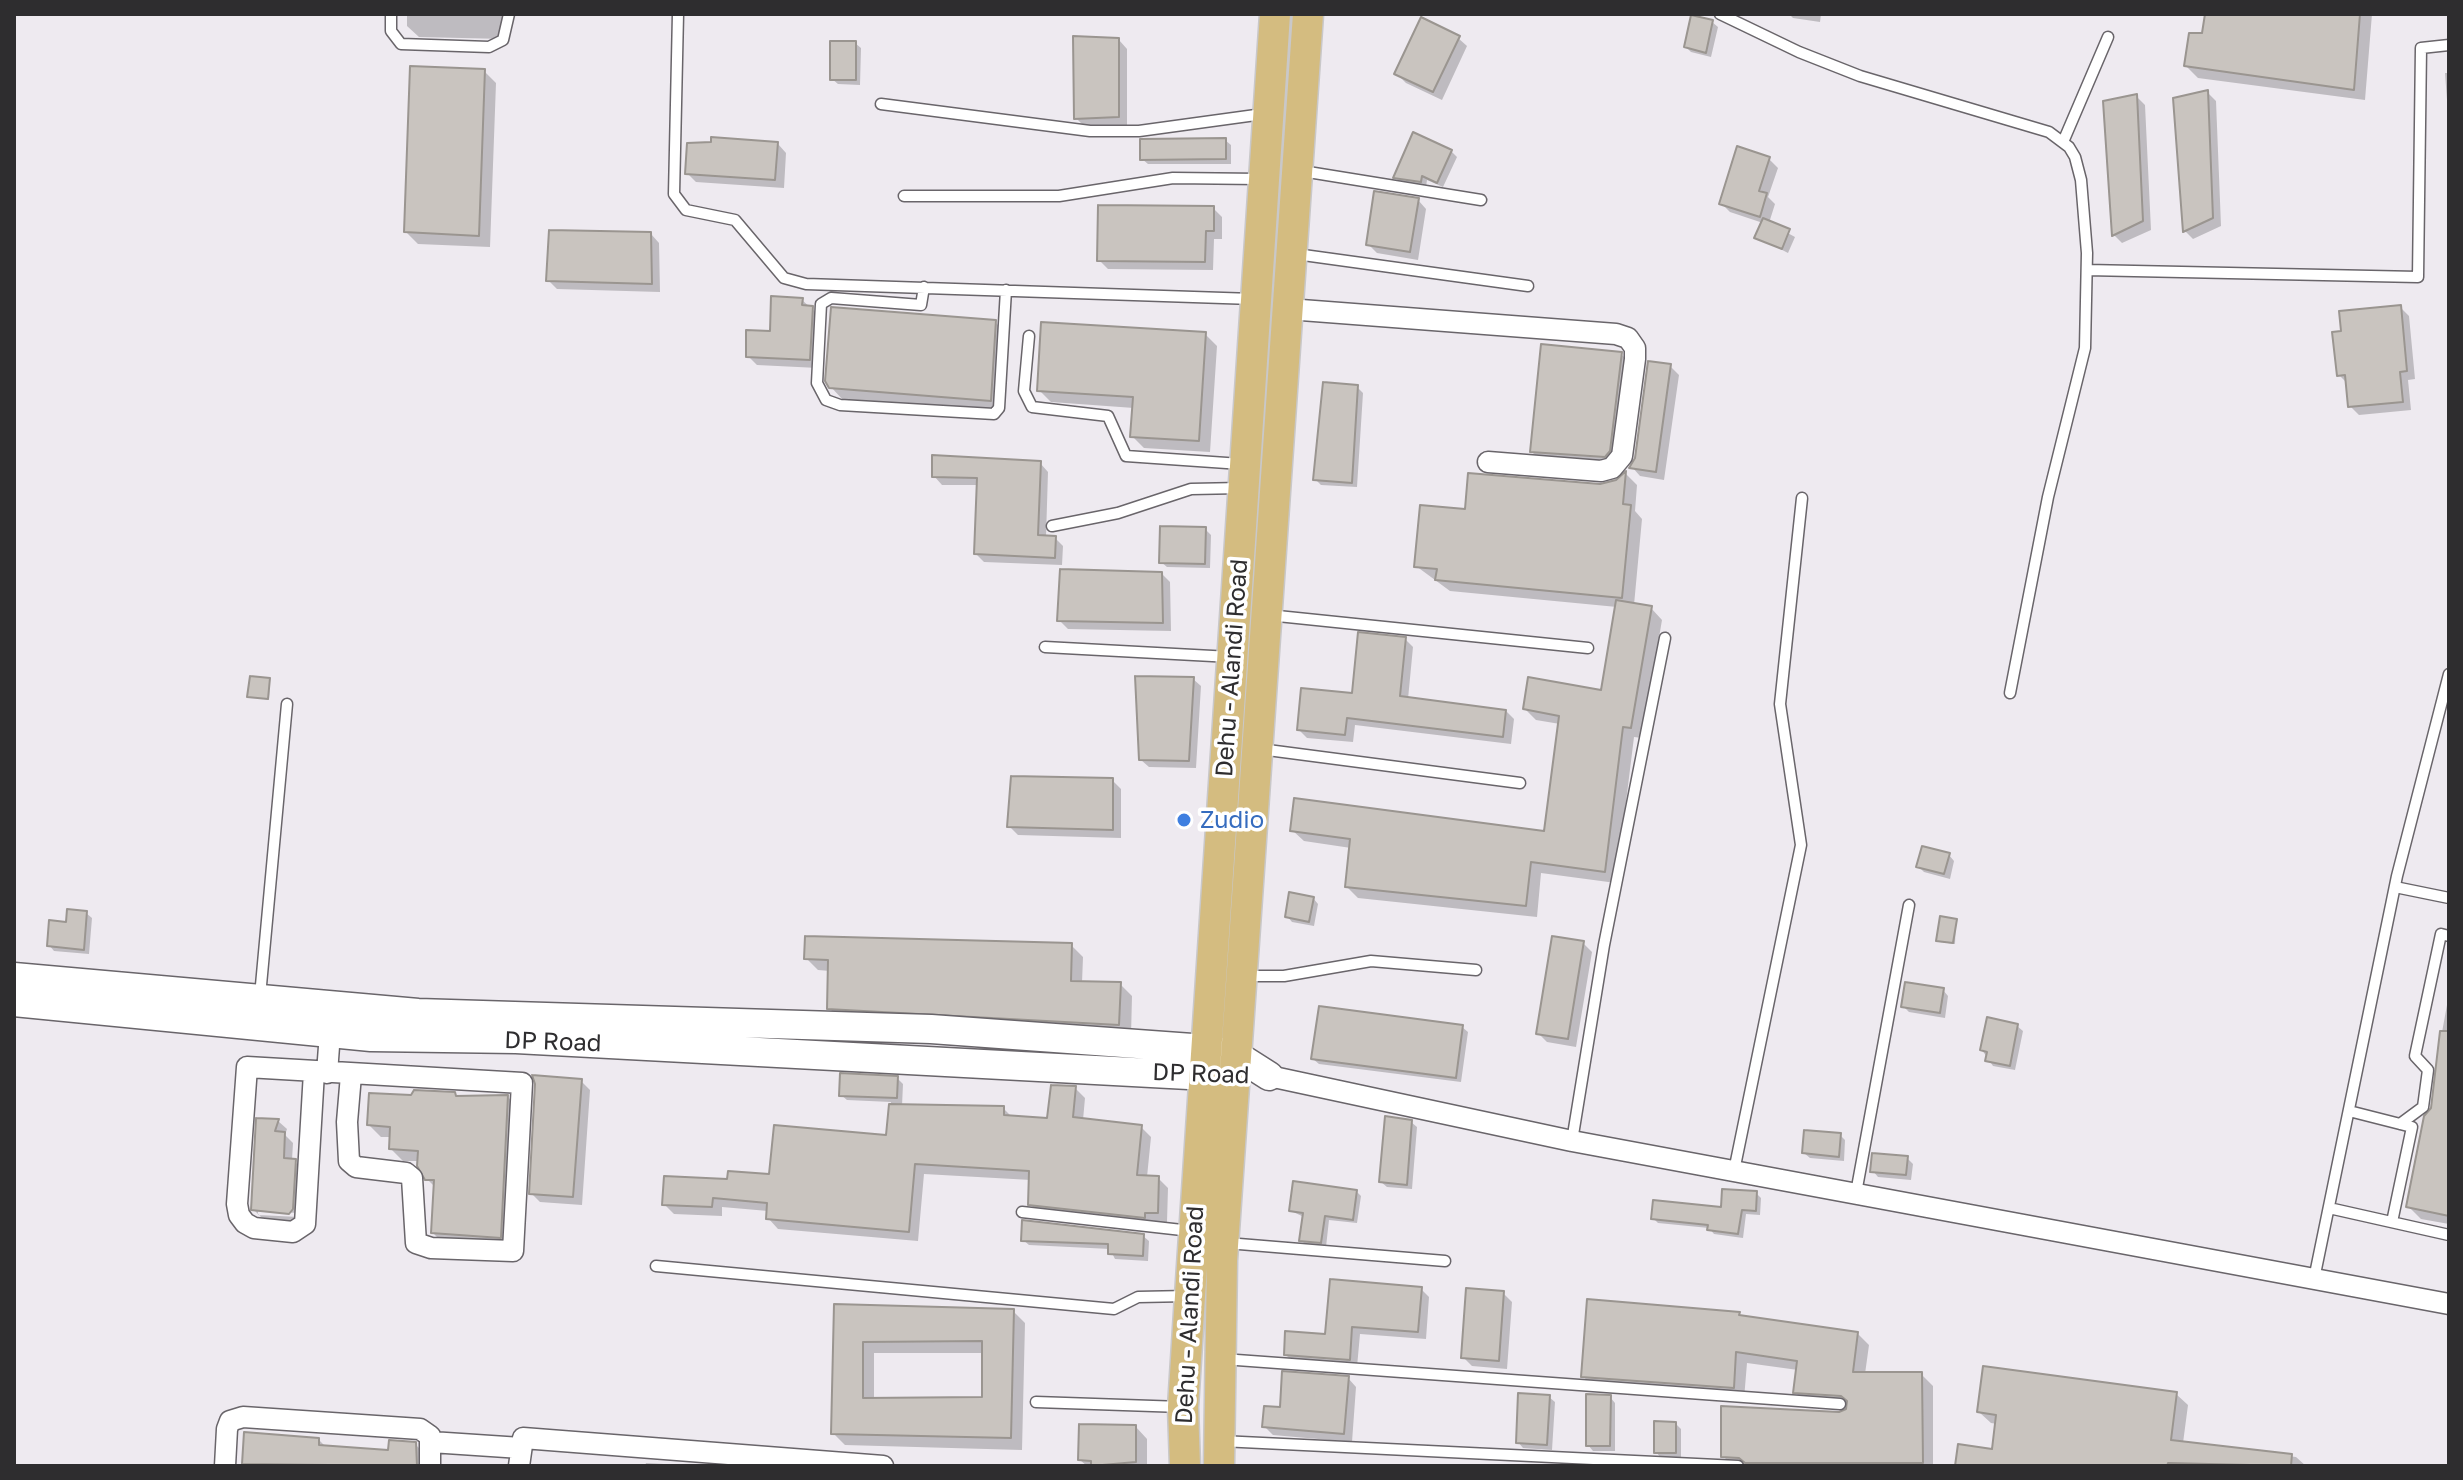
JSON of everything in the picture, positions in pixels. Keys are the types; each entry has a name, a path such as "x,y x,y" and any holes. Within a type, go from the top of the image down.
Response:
{"main road":[{"name":"Dehu - Alandi Road","path":"1185,1466 1184,1399 1194,1231 1275,14"},
{"name":"Dehu - Alandi Road","path":"1219,1453 1223,1243 1308,14"},
{"path":"1184,1399 1219,1391"}],"street":[{"path":"1288,309 1616,334 1628,338 1635,348 1635,359 1622,456 1612,468 1601,471 1488,462"},
{"name":"DP Road","path":"14,977 259,1000 486,1027 1205,1062 1235,1066 1269,1076"},
{"name":"DP Road","path":"14,1002 330,1033 486,1027"},
{"path":"330,1033 320,1073 305,1224 293,1232 254,1228 239,1215 237,1204 247,1067 320,1073 351,1075 522,1083 513,1251 431,1248 416,1243 412,1178 406,1173 356,1167 349,1161 347,1122 351,1075"},
{"path":"1269,1076 1572,1141 2449,1304"},
{"path":"225,1466 230,1421 243,1417 420,1429 426,1431 431,1442 430,1466"},
{"path":"431,1442 520,1457 523,1438 883,1466"}],"lane":[{"path":"391,14 391,31 401,44 489,47 503,40 509,14"},
{"path":"678,14 671,180 678,204 697,213 735,220 776,270 796,283 1257,299"},
{"path":"1720,14 1799,52 1860,76 2049,132 2063,142 2075,157 2081,180 2087,270 2085,348 2048,497 2010,693"},
{"path":"2063,142 2108,37"},
{"path":"2087,270 2418,277 2421,48 2449,45"},
{"path":"881,104 1090,131 1139,131 1270,112"},
{"path":"1298,170 1481,200"},
{"path":"904,196 1059,196 1173,178 1265,179"},
{"path":"1292,253 1528,286"},
{"path":"924,287 921,305 915,306 831,298 821,304 817,383 826,400 840,405 994,414 999,408 1006,290"},
{"path":"1029,336 1024,391 1032,407 1108,416 1126,456 1245,476"},
{"path":"1052,526 1118,513 1191,489 1245,476"},
{"path":"1734,1171 1801,845 1780,704 1802,498"},
{"path":"1267,615 1588,648"},
{"path":"1572,1141 1604,945 1665,638"},
{"path":"1045,647 1233,657"},
{"path":"2314,1279 2395,887 2449,674"},
{"path":"259,1000 287,704"},
{"path":"1258,748 1520,783"},
{"path":"2395,887 2449,898"},
{"path":"1856,1193 1909,905"},
{"path":"2400,1124 2423,1107 2428,1070 2415,1056 2441,934 2449,936"},
{"path":"1242,976 1284,976 1361,961 1476,970"},
{"path":"2349,1111 2412,1127 2392,1222"},
{"path":"2329,1208 2449,1235"},
{"path":"1022,1212 1194,1231"},
{"path":"1223,1243 1445,1261"},
{"path":"656,1266 1114,1309 1138,1297 1190,1296"},
{"path":"1219,1358 1840,1404"},
{"path":"1036,1402 1184,1399"},
{"path":"1219,1453 1738,1466"}],"building":[{"path":"2205,14 2360,14 2354,90 2184,66 2189,33 2202,33"},
{"path":"1691,15 1713,20 1706,53 1684,47"},
{"path":"1421,17 1460,36 1433,92 1394,74"},
{"path":"1073,36 1119,38 1119,117 1074,119"},
{"path":"830,41 856,41 856,80 830,80"},
{"path":"410,66 485,69 479,236 404,232"},
{"path":"2208,90 2213,218 2183,232 2173,98"},
{"path":"2137,94 2143,221 2112,236 2103,101"},
{"path":"1413,132 1452,150 1437,183 1422,176 1421,182 1393,178"},
{"path":"711,137 778,142 775,180 685,174 687,143 711,142"},
{"path":"1226,138 1226,159 1140,160 1140,139"},
{"path":"1737,146 1770,157 1759,191 1767,193 1760,217 1719,204"},
{"path":"1374,191 1419,198 1410,252 1366,245"},
{"path":"1098,205 1214,206 1214,231 1206,231 1205,262 1097,261"},
{"path":"1763,218 1790,229 1782,249 1754,238"},
{"path":"549,230 651,232 652,284 546,281"},
{"path":"771,296 803,298 802,305 813,306 810,360 746,357 746,330 770,331"},
{"path":"2401,305 2407,371 2400,372 2403,402 2348,407 2345,375 2337,376 2332,332 2341,331 2339,311"},
{"path":"831,307 996,320 991,401 829,388 825,381"},
{"path":"1041,322 1206,332 1199,441 1130,437 1133,397 1037,391"},
{"path":"1541,344 1622,352 1610,451 1605,457 1530,452"},
{"path":"1648,361 1671,364 1656,472 1629,468 1635,458"},
{"path":"1323,382 1358,385 1352,483 1313,480"},
{"path":"932,455 1041,461 1038,535 1056,536 1055,558 974,554 977,478 932,477"},
{"path":"1626,471 1623,504 1631,505 1622,598 1435,580 1437,569 1414,567 1420,505 1465,509 1468,473 1600,484 1616,480"},
{"path":"1160,526 1206,527 1205,564 1159,563"},
{"path":"1060,569 1162,572 1163,623 1057,621"},
{"path":"1616,600 1652,606 1631,728 1623,727 1605,872 1531,862 1526,906 1345,887 1350,839 1290,831 1294,798 1544,831 1559,716 1523,709 1528,677 1601,690"},
{"path":"1358,632 1406,637 1400,696 1506,710 1503,737 1347,718 1345,735 1297,730 1301,688 1352,693"},
{"path":"250,676 270,678 268,699 247,697"},
{"path":"1135,676 1194,677 1189,761 1139,760"},
{"path":"1011,776 1113,778 1113,830 1007,827"},
{"path":"1922,846 1950,853 1944,874 1916,867"},
{"path":"1289,892 1314,897 1309,922 1285,917"},
{"path":"67,909 87,911 84,950 47,946 49,920 66,922"},
{"path":"1940,916 1957,919 1953,943 1936,941"},
{"path":"805,936 1072,943 1071,981 1121,982 1119,1025 827,1009 828,960 804,959"},
{"path":"1552,936 1584,941 1568,1039 1536,1034"},
{"path":"1905,982 1944,988 1940,1013 1901,1007"},
{"path":"1319,1006 1463,1025 1456,1078 1311,1059"},
{"path":"1987,1017 2018,1024 2010,1066 1985,1061 1987,1052 1980,1050"},
{"path":"2440,1031 2449,1031 2449,1216 2406,1207 2424,1116 2431,1108"},
{"path":"840,1073 898,1076 897,1098 839,1096"},
{"path":"532,1075 582,1079 573,1197 529,1194 535,1084"},
{"path":"1051,1085 1076,1086 1073,1117 1142,1125 1137,1175 1159,1176 1158,1213 1145,1213 1145,1218 1028,1205 1029,1171 915,1164 909,1232 766,1219 767,1203 713,1198 712,1207 662,1205 664,1176 727,1179 728,1171 769,1174 774,1125 886,1135 889,1104 1004,1106 1004,1115 1047,1118"},
{"path":"414,1090 455,1092 456,1096 508,1095 501,1238 431,1233 434,1180 425,1180 417,1166 418,1151 389,1149 390,1127 367,1125 369,1093 411,1095"},
{"path":"1385,1116 1412,1120 1407,1185 1379,1182"},
{"path":"256,1118 279,1119 275,1131 285,1132 284,1158 296,1159 293,1209 289,1214 251,1210"},
{"path":"1804,1130 1841,1133 1839,1157 1802,1153"},
{"path":"1872,1153 1908,1156 1906,1175 1870,1172"},
{"path":"1293,1181 1357,1190 1353,1220 1325,1216 1321,1243 1299,1241 1303,1213 1289,1211"},
{"path":"1722,1189 1757,1191 1756,1211 1742,1210 1738,1234 1707,1230 1708,1225 1651,1219 1653,1200 1721,1207"},
{"path":"1022,1220 1144,1234 1143,1256 1108,1254 1108,1244 1021,1241"},
{"path":"1330,1279 1422,1287 1418,1332 1352,1327 1350,1360 1284,1355 1285,1331 1325,1334"},
{"path":"1466,1288 1504,1291 1499,1361 1461,1358"},
{"path":"1587,1299 1740,1312 1739,1315 1858,1332 1853,1372 1922,1372 1923,1463 1745,1463 1739,1458 1721,1457 1721,1406 1839,1412 1846,1409 1847,1401 1841,1396 1793,1393 1797,1361 1736,1352 1734,1388 1581,1377"},
{"path":"834,1304 1014,1309 1011,1438 831,1434","holes":["982,1341 982,1397 863,1398 863,1342"]},
{"path":"1983,1366 2177,1392 2171,1440 2292,1454 2291,1466 2168,1463 2167,1466 1955,1466 1958,1444 1992,1449 1996,1415 1977,1412"},
{"path":"1282,1371 1349,1376 1344,1434 1262,1427 1264,1406 1280,1407"},
{"path":"1518,1393 1550,1395 1547,1445 1516,1443"},
{"path":"1586,1394 1611,1395 1610,1446 1586,1446"},
{"path":"1654,1421 1676,1422 1676,1453 1654,1453"},
{"path":"1079,1424 1136,1425 1136,1462 1091,1466 1091,1461 1078,1460"},
{"path":"244,1432 319,1438 319,1445 388,1450 389,1440 416,1442 417,1466 242,1464"}],"place":[{"name":"Zudio","path":"1184,820"}]}
